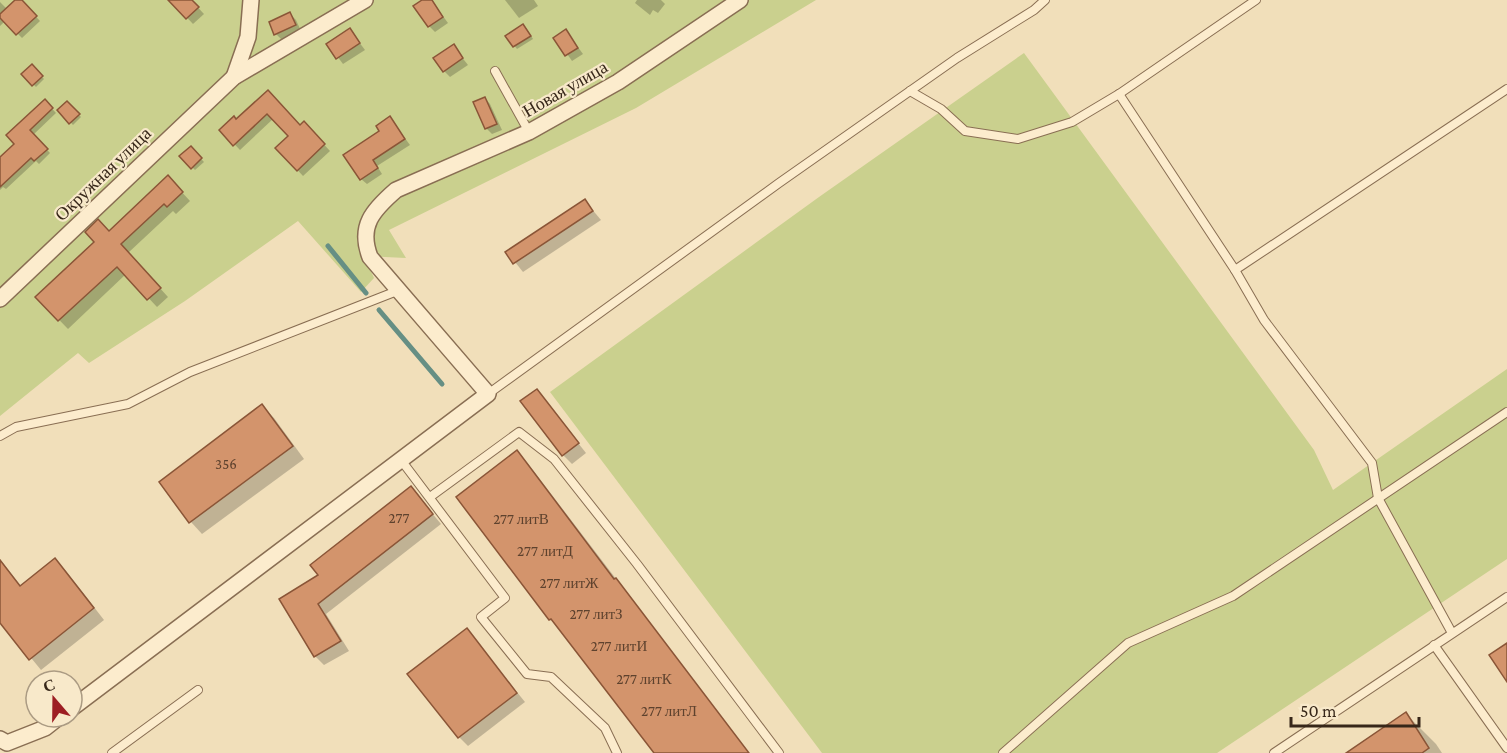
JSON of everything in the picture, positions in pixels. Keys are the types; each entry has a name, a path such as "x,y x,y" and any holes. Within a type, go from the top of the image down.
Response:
{"street":[{"path":"234,77 248,37 251,0"},
{"path":"234,77 365,0"},
{"name":"Новая улица","path":"398,291 370,257 365,244 365,233 380,204 396,190 529,132 618,82 740,0"},
{"name":"Окружная улица","path":"0,299 234,77"},
{"path":"84,699 488,394 398,291"},
{"path":"6,745 43,729"}],"lane":[{"path":"488,394 779,183 957,58 1034,10 1045,0"},
{"path":"910,91 941,109 965,131 1018,139 1072,122 1119,94 1256,0"},
{"path":"495,71 529,132"},
{"path":"1235,270 1507,89"},
{"path":"1119,94 1235,270 1264,320 1372,464 1378,498 1452,633"},
{"path":"0,436 16,427 128,404 190,372 398,291"},
{"path":"1003,753 1128,643 1233,596 1507,412"},
{"path":"430,497 519,432 554,459 637,564 779,753"},
{"path":"400,460 505,598 481,617 527,674 551,677 605,728 617,753"},
{"path":"1274,753 1507,597"},
{"path":"1434,645 1507,748"},
{"path":"112,753 198,690"}],"green space":[{"path":"0,0 816,0 636,108 389,230 406,258 364,256 374,278 361,292 298,221 185,301 89,363 78,353 0,416"},
{"path":"1024,53 1314,450 1333,490 1507,369 1507,559 1217,753 822,753 550,392 819,197"}],"building":[{"path":"15,0 22,0 37,16 16,35 0,18 0,14"},
{"path":"168,0 192,0 199,7 186,19"},
{"path":"422,0 432,0 443,17 428,27 413,6"},
{"path":"290,12 296,25 274,35 269,22"},
{"path":"523,24 531,36 513,47 505,36"},
{"path":"350,28 360,43 336,59 326,44"},
{"path":"566,29 578,48 565,56 553,38"},
{"path":"454,44 463,58 443,72 433,58"},
{"path":"32,64 43,76 32,86 21,74"},
{"path":"268,90 300,125 304,121 325,144 297,171 275,148 288,136 267,114 233,146 219,130 234,116 236,119"},
{"path":"485,97 497,124 485,129 473,102"},
{"path":"45,99 53,108 30,130 48,149 34,161 31,158 0,187 0,157 14,144 6,135"},
{"path":"67,101 80,114 69,124 57,110"},
{"path":"390,116 405,139 373,160 378,168 360,180 343,155 379,131 376,126"},
{"path":"191,146 202,158 191,169 179,156"},
{"path":"168,175 183,192 167,207 164,204 121,244 161,288 147,300 117,267 58,321 35,297 94,242 85,232 98,219 109,231"},
{"path":"585,199 593,211 513,264 505,252"},
{"path":"537,389 579,443 562,456 520,401"},
{"path":"262,404 293,446 189,523 159,482"},
{"path":"517,450 749,753 654,753 551,619 549,620 456,497"},
{"path":"411,486 433,514 318,604 341,641 314,657 279,599 318,575 310,565"},
{"path":"55,558 94,608 29,660 0,623 0,560 20,586"},
{"path":"467,628 517,693 458,738 407,674"},
{"path":"1507,643 1507,682 1489,655"},
{"path":"1406,712 1429,748 1422,753 1346,753"}],"waterway":[{"path":"328,246 366,293"},
{"path":"379,310 442,384"}]}
